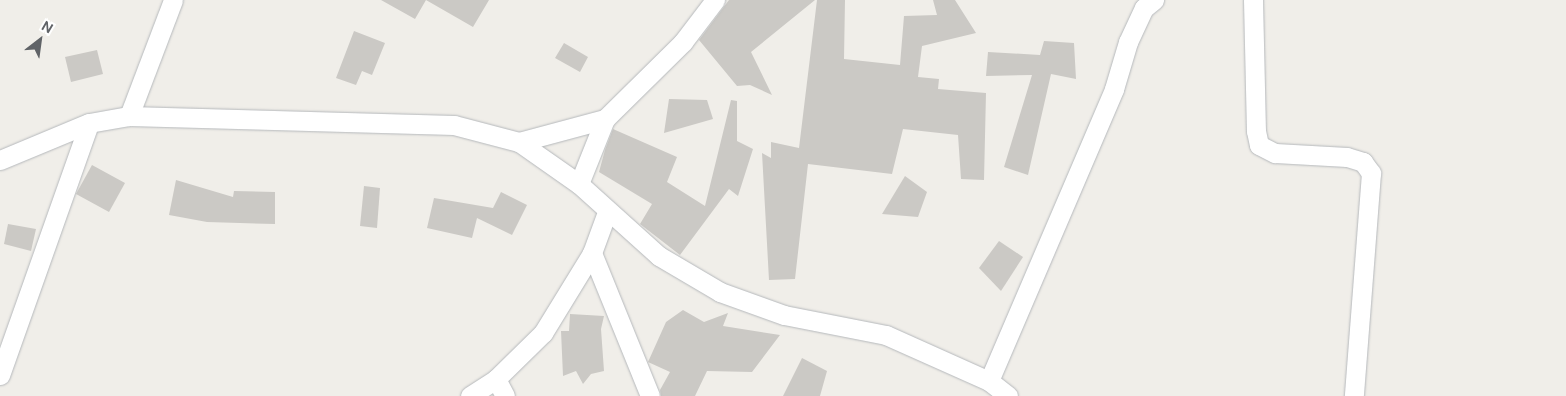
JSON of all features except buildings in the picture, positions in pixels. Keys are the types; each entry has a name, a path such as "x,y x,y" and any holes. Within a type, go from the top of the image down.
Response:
{"street":[{"path":"129,116 173,0"},
{"path":"579,184 605,119 683,42 715,0"},
{"path":"989,381 1114,89 1128,42 1144,8 1154,0"},
{"path":"1253,0 1256,131 1259,145 1275,153 1347,157 1363,162 1371,173 1354,396"},
{"path":"0,160 89,124 129,116 454,124 519,142 579,184 607,212 659,256 720,292 784,315 886,335 989,381 1008,396"},
{"path":"519,142 605,119"},
{"path":"0,375 89,124"},
{"path":"470,396 496,379 543,333 592,253 607,212"},
{"path":"592,253 650,396"},
{"path":"496,379 505,396"}]}
